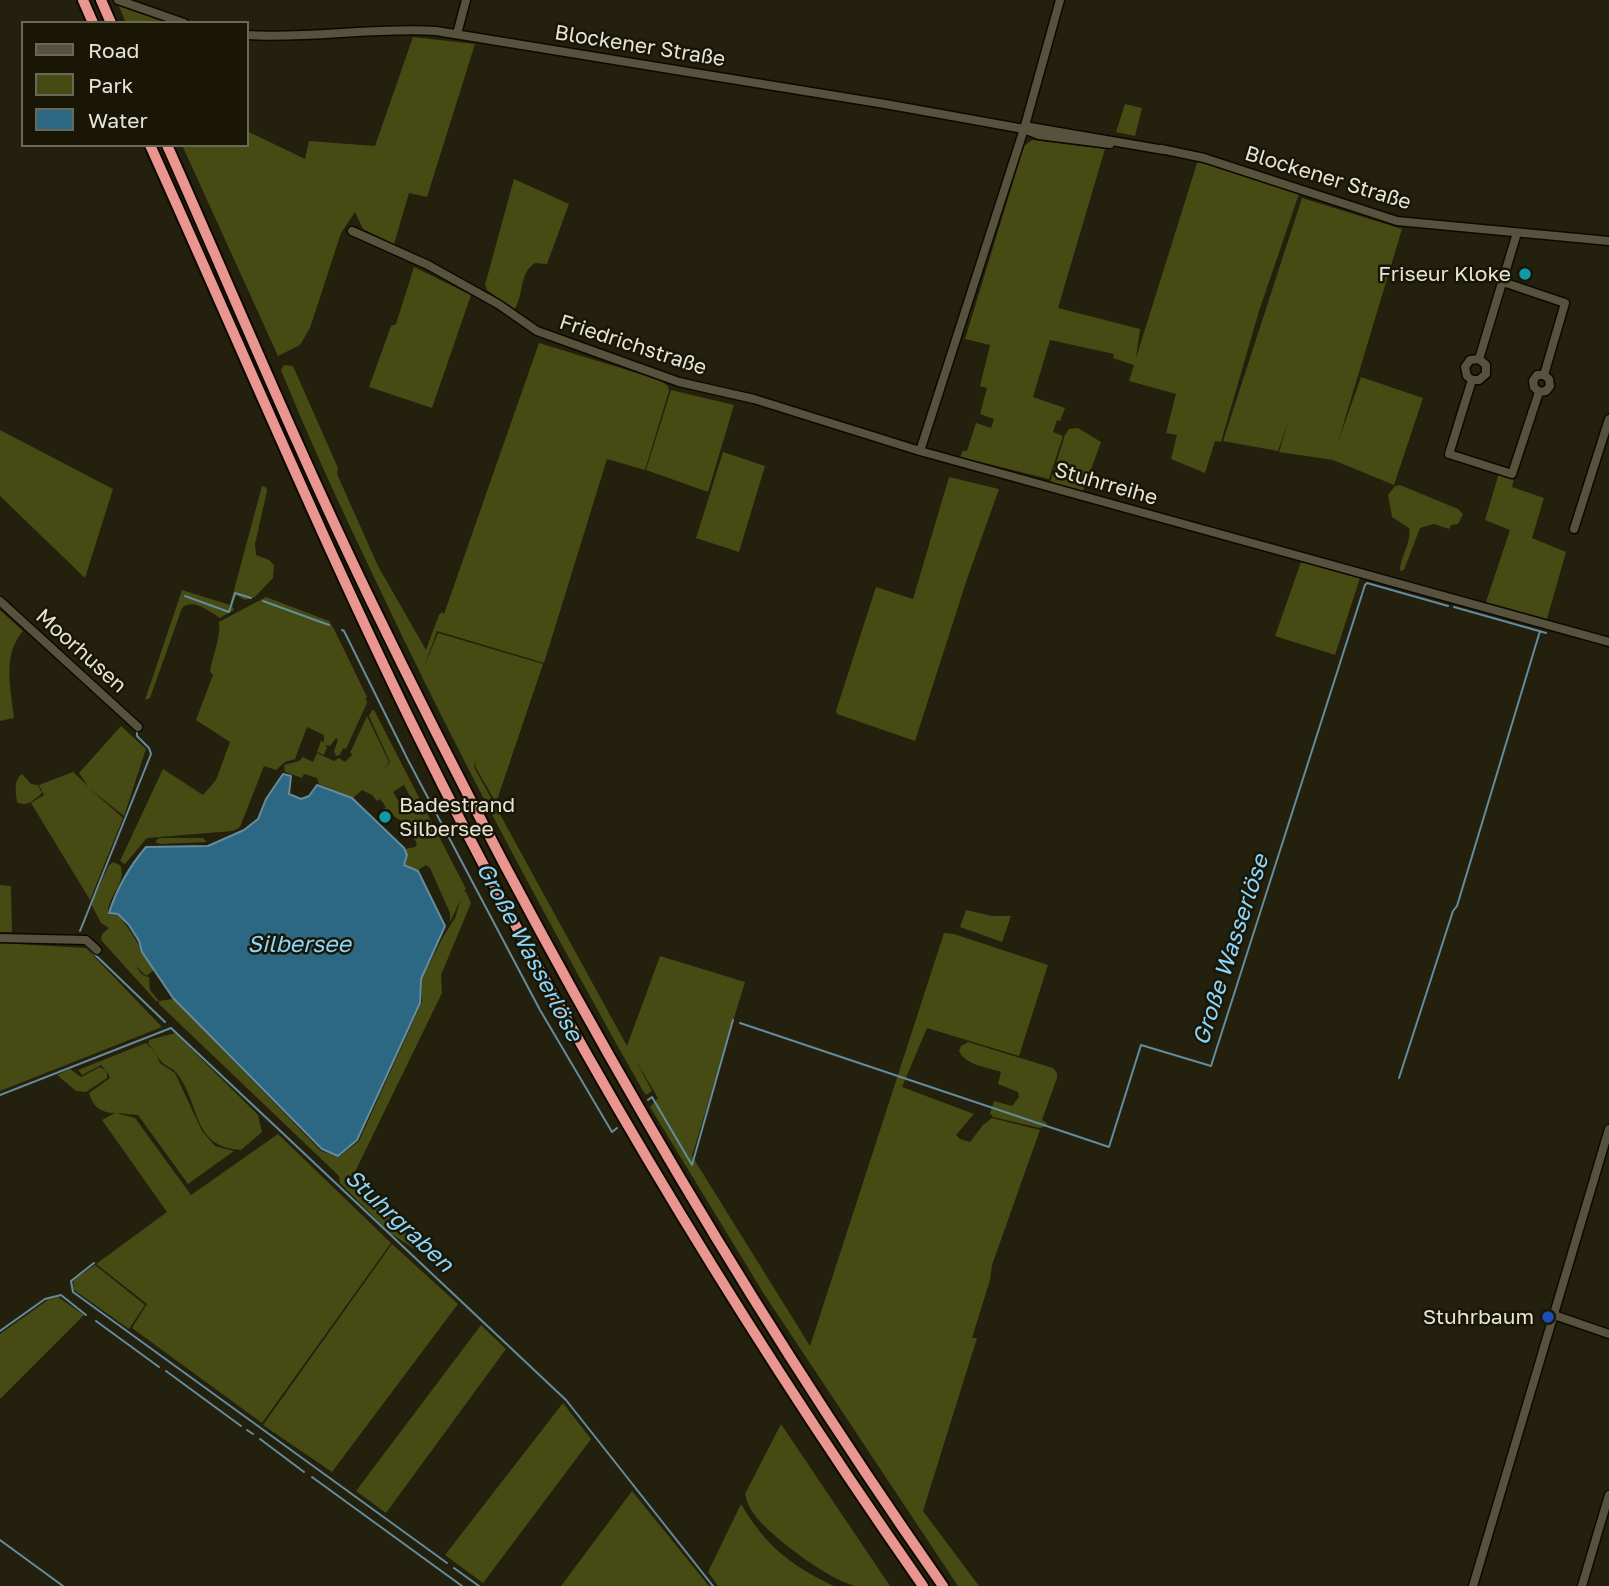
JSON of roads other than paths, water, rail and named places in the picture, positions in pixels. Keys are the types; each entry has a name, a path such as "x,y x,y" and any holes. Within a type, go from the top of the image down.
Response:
{"highway":[{"path":"83,0 92,21"},
{"path":"101,0 110,21"},
{"path":"151,147 341,576 417,733 485,864 583,1045 687,1224 828,1446 923,1586"},
{"path":"168,147 367,593 464,790 537,928 709,1227 843,1437 943,1586"}],"street":[{"path":"118,0 178,21"},
{"path":"457,34 466,0"},
{"path":"920,451 1024,129 1060,0"},
{"name":"Blockener Straße","path":"248,35 293,36 410,30 457,34 875,102 1055,137 1164,149 1217,162 1397,221 1609,241"},
{"name":"Friedrichstraße","path":"352,231 428,265 498,304 537,331 679,382 754,399 920,451"},
{"path":"1479,359 1517,233"},
{"path":"1472,380 1449,454 1512,474 1539,391 1546,391 1550,386 1549,379 1544,375 1565,303 1503,282"},
{"path":"1479,359 1486,365 1486,374 1479,380 1472,380 1467,376 1465,367 1470,360 1479,359"},
{"path":"1574,529 1609,419"},
{"name":"Stuhrreihe","path":"920,451 1609,642"},
{"name":"Moorhusen","path":"0,601 138,727"},
{"path":"0,938 86,940 97,950"},
{"path":"1473,1586 1609,1129"},
{"path":"1553,1315 1609,1334"},
{"path":"1582,1586 1609,1495"}],"water":[{"name":"Silbersee","path":"283,774 291,776 289,794 301,799 309,796 317,785 352,798 404,848 407,855 404,865 418,871 445,926 421,979 420,1003 357,1140 338,1156 322,1149 173,998 142,952 129,925 118,914 109,913 124,878 146,847 208,846 244,830 258,819 266,799"}],"waterway":[{"name":"Große Wasserlöse","path":"740,1023 1109,1147 1141,1045 1211,1066 1365,585 1367,583 1448,606"},
{"name":"Große Wasserlöse","path":"185,596 229,612 235,593 251,598"},
{"name":"Große Wasserlöse","path":"263,601 329,625"},
{"name":"Große Wasserlöse","path":"1454,607 1546,633"},
{"name":"Große Wasserlöse","path":"342,630 540,1010 612,1132 617,1128"},
{"path":"1399,1078 1453,911 1457,906 1540,631"},
{"path":"80,931 151,754 149,748 137,736 137,731"},
{"path":"86,946 165,1022"},
{"name":"Große Wasserlöse","path":"648,1100 652,1097 692,1165 733,1020"},
{"name":"Stuhrgraben","path":"0,1095 171,1028 566,1400 713,1586"},
{"path":"94,1263 71,1281 73,1292 447,1563"},
{"path":"0,1331 45,1299 61,1295 86,1315"},
{"path":"96,1321 159,1367"},
{"path":"166,1371 241,1426"},
{"path":"247,1430 253,1434"},
{"path":"260,1439 304,1472"},
{"path":"312,1477 462,1586"},
{"path":"0,1540 63,1586"},
{"path":"454,1568 479,1586"}],"place":[{"name":"Friseur Kloke","path":"1525,274"},
{"name":"Badestrand Silbersee","path":"385,817"},
{"name":"Stuhrbaum","path":"1548,1317"}]}
